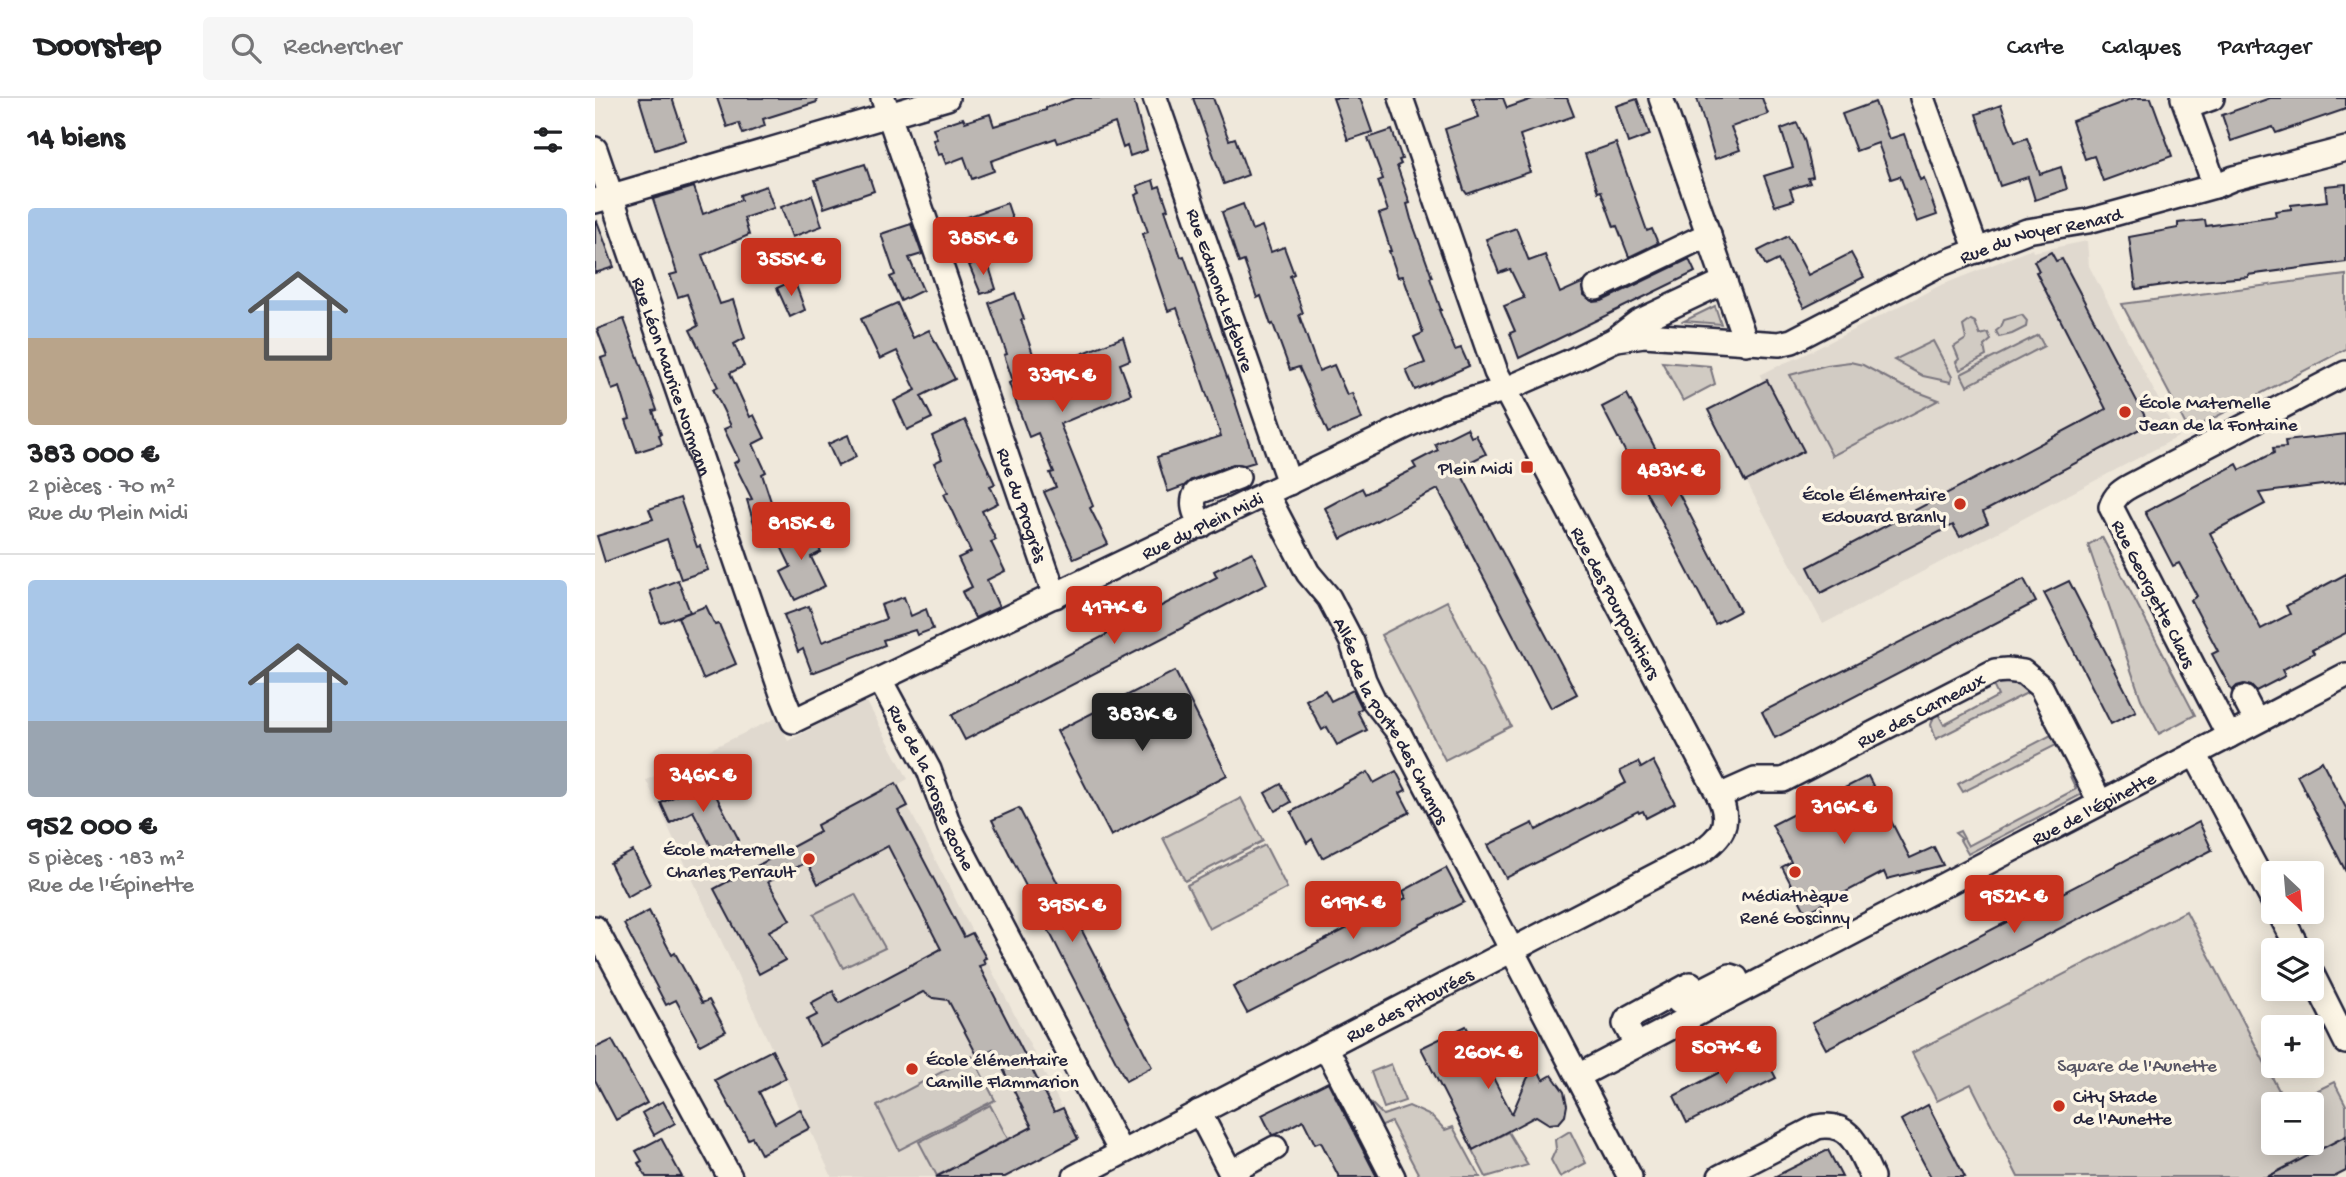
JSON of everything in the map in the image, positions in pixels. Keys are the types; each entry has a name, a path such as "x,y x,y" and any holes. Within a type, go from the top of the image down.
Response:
{"street":[{"path":"603,198 885,106 947,98"},
{"name":"Rue Edmond Lefebvre","path":"1155,98 1289,483"},
{"name":"Rue des Pourpointiers","path":"1401,98 1504,390 1723,806"},
{"path":"1661,98 1746,343"},
{"path":"1922,98 1977,251"},
{"path":"2212,98 2185,102 2215,186"},
{"name":"Rue du Progrès","path":"885,106 1055,596"},
{"name":"Rue Léon Maurice Normann","path":"595,149 603,198 793,721"},
{"name":"Rue du Noyer Renard","path":"1746,343 1779,344 1792,341 1916,276 2027,231 2088,220 2346,149"},
{"path":"1596,288 1709,234"},
{"name":"Rue du Plein Midi","path":"793,721 1446,407 1504,390 1614,340 1638,322 1725,281"},
{"name":"Rue du Plein Midi","path":"1614,340 1644,335 1746,343"},
{"name":"Rue Georgette Claus","path":"2229,736 2111,508 2119,492 2346,373"},
{"path":"1201,526 1194,509 1193,499 1196,493 1238,477"},
{"name":"Allée de la Porte des Champs","path":"1266,493 1308,573 1329,598 1352,642 1374,701 1399,733 1630,1177"},
{"name":"Rue des Carneaux","path":"1723,806 1755,780 1783,780 1994,671 2007,670 2023,673 2041,687 2100,802"},
{"name":"Rue de l'Épinette","path":"1578,1076 2346,674"},
{"name":"Rue de la Grosse Roche","path":"880,680 929,770 950,828 1121,1153"},
{"path":"2244,698 2256,721"},
{"path":"2195,754 2261,878"},
{"name":"Rue des Pitourées","path":"1075,1177 1699,853 1721,834 1723,806"},
{"path":"595,928 730,1177"},
{"path":"1667,1008 1730,976 1736,978 1741,989"},
{"path":"1636,1044 1625,1024 1627,1019 1691,984"},
{"path":"2324,998 2346,1042"},
{"path":"1326,1047 1393,1177"},
{"path":"1199,1112 1232,1175 1275,1148"},
{"path":"1720,1177 1827,1125 1843,1129 1851,1136 1872,1177"}],"shaded area":[{"path":"2087,241 2089,266 2178,437 1823,624 1708,410 1763,382 1760,375 1939,286 2032,249 2033,252"},
{"name":"École maternelle Charles Perrault","path":"861,702 867,702 908,779 897,785 1078,1139 1005,1177 832,1177 646,780 778,717 788,741"}],"green space":[{"path":"2346,275 2346,349 2189,431 2122,304"},
{"path":"1715,306 1721,324 1684,321"},
{"path":"2022,315 2027,321 2026,327 1999,337 1996,331 2004,320"},
{"path":"1971,320 1975,322 1980,335 1988,333 1991,340 1984,346 1986,356 1960,370 1954,347 1966,339 1963,326"},
{"path":"2038,335 2044,346 1967,386 1961,374"},
{"path":"1933,341 1952,377 1951,382 1923,376 1894,360"},
{"path":"1662,362 1710,366 1715,384 1683,401"},
{"path":"1850,362 1863,365 1902,386 1939,400 1832,456 1790,375"},
{"path":"2102,537 2195,715 2159,734 2141,699 2088,545"},
{"path":"1447,601 1511,726 1445,760 1381,635"},
{"path":"2016,679 2031,691 1936,739 1931,725 1936,710 1944,725 1998,696 1991,681"},
{"path":"2053,734 2071,755 2063,758 2056,745 1963,792 1958,784"},
{"path":"2075,770 2084,793 1968,854 1960,840 1962,839 1955,833 1960,831 1968,846 2076,789 2069,774"},
{"path":"1241,798 1263,841 1185,881 1163,838"},
{"path":"1265,845 1287,888 1209,929 1187,885"},
{"path":"855,894 885,948 843,968 814,914"},
{"name":"Square de l'Aunette","path":"2186,911 2261,1056 2261,1078 2273,1078 2280,1092 2261,1092 2261,1155 2324,1155 2324,1092 2314,1092 2334,1082 2346,1105 2346,1171 2334,1177 2018,1177 1971,1084 1937,1101 1912,1053"},
{"path":"972,1056 995,1100 899,1150 877,1106"},
{"path":"1391,1064 1405,1101 1384,1108 1371,1072"},
{"path":"1372,1104 1383,1115 1409,1106 1433,1117 1445,1130 1453,1127 1480,1177 1420,1177 1391,1122 1376,1129 1367,1110"},
{"path":"990,1105 1008,1139 937,1176 919,1142"},
{"path":"1570,1131 1586,1163 1560,1177 1551,1160 1556,1149 1555,1140"},
{"path":"1508,1132 1528,1165 1486,1177 1472,1150"}],"building":[{"path":"639,98 672,98 686,140 655,150"},
{"path":"717,98 816,98 817,102 763,119 765,126 743,134 739,123 727,127"},
{"path":"1074,98 1133,98 1147,150 1130,156 1127,146 1123,148 1115,123 1058,143 1056,138 991,161 994,171 972,179 964,157 946,164 942,154 938,155 933,140 937,139 933,128 963,118 965,122 990,114 994,126"},
{"path":"1193,98 1213,98 1229,140 1235,138 1248,175 1224,184"},
{"path":"1333,98 1360,98 1372,132 1348,140"},
{"path":"1472,98 1503,98 1507,108 1535,98 1567,98 1574,116 1520,135 1530,172 1467,194 1445,129 1479,117"},
{"path":"1697,98 1762,98 1768,114 1731,127 1740,150 1715,159"},
{"path":"2134,98 2151,98 2172,156 2103,181 2094,156 2085,159 2072,121"},
{"path":"2270,98 2346,98 2346,109 2276,133 2273,127 2231,141 2222,115"},
{"path":"1637,99 1650,135 1628,143 1616,106"},
{"path":"1875,102 1889,139 1904,134 1920,180 1924,178 1937,215 1917,222 1900,176 1891,179 1878,143 1856,151 1842,114"},
{"path":"2001,105 2015,142 2027,138 2040,174 2061,167 2067,189 2035,200 2028,177 2000,186 1976,114"},
{"path":"1797,123 1805,142 1813,177 1808,178 1810,183 1790,189 1794,200 1775,206 1764,176 1793,167 1781,129"},
{"path":"1392,130 1402,159 1397,166 1410,203 1407,204 1411,219 1432,277 1430,278 1439,310 1455,350 1461,348 1469,366 1415,390 1406,370 1425,363 1414,337 1423,333 1403,276 1398,277 1389,251 1379,214 1388,211 1378,181 1383,179 1368,138"},
{"path":"1616,143 1647,231 1652,229 1658,243 1629,257 1601,191 1598,192 1585,154"},
{"path":"865,164 874,191 824,208 815,180"},
{"path":"1153,180 1155,188 1160,186 1181,257 1184,256 1255,462 1233,464 1168,492 1157,457 1221,436 1177,308 1168,311 1142,234 1148,232 1135,195 1140,193 1137,186"},
{"path":"2346,184 2346,262 2248,277 2136,289 2129,237 2178,228 2178,223 2205,220 2206,226 2276,216 2275,211 2291,209 2291,205 2327,201 2325,186"},
{"path":"766,186 774,208 744,218 749,235 702,255 720,304 733,300 745,338 734,344 744,366 730,373 750,417 754,415 765,438 753,444 766,472 762,474 778,523 756,530 747,500 752,499 734,463 739,460 724,429 731,426 713,389 718,387 690,330 698,326 687,294 678,297 670,275 677,273 653,199 694,187 703,214 741,200 740,195"},
{"path":"812,195 822,226 792,237 781,207"},
{"path":"1007,203 1013,221 970,237 964,218"},
{"path":"1243,204 1252,230 1262,226 1271,252 1284,247 1294,274 1290,276 1303,313 1299,315 1319,371 1334,365 1347,395 1352,393 1362,419 1328,433 1299,367 1290,370 1261,296 1257,298 1244,261 1239,263 1222,212"},
{"path":"597,221 614,267 595,273 595,222"},
{"path":"911,224 922,254 909,258 923,290 901,301 890,277 895,275 881,234"},
{"path":"1516,228 1529,261 1545,255 1560,293 1584,282 1584,295 1594,302 1602,301 1689,259 1695,272 1519,358 1510,333 1515,331 1504,306 1524,298 1510,269 1499,273 1486,239"},
{"path":"1788,236 1808,275 1851,253 1864,277 1804,308 1778,260 1766,266 1758,251"},
{"path":"2051,252 2056,261 2062,259 2149,424 1983,512 1988,523 1960,537 1953,525 1821,593 1808,567 2106,409 2036,272 2039,271 2034,261"},
{"path":"987,260 996,289 981,294 969,265"},
{"path":"794,280 805,310 790,317 777,288"},
{"path":"1015,293 1024,319 1021,320 1039,371 1123,337 1130,360 1120,364 1131,394 1060,424 1093,506 1090,508 1108,544 1074,559 1044,492 1056,487 1050,473 1054,472 1038,433 1029,437 1009,383 1013,381 1004,355 1007,354 989,303"},
{"path":"897,303 913,338 929,330 955,379 921,396 932,418 907,430 894,401 916,390 897,351 880,359 861,319"},
{"path":"624,319 657,410 653,411 662,444 637,452 626,420 630,419 620,387 612,390 601,358 607,356 597,329"},
{"path":"1767,380 1804,451 1745,482 1708,410"},
{"path":"1627,394 1740,611 1715,624 1602,407"},
{"path":"965,420 995,484 990,486 998,503 982,511 996,540 991,542 1005,571 987,580 999,607 975,618 962,592 972,587 958,558 971,552 944,494 948,492 934,463 942,459 932,436"},
{"path":"1467,428 1471,437 1476,435 1486,454 1470,462 1472,466 1460,472 1577,694 1551,708 1438,489 1341,539 1325,508 1362,488 1365,494 1416,468 1413,463 1438,450 1435,444"},
{"path":"2346,434 2346,482 2259,493 2265,504 2210,533 2261,629 2290,614 2286,606 2346,574 2346,633 2312,650 2314,653 2282,670 2285,676 2256,691 2244,684 2232,691 2212,654 2218,651 2191,600 2197,596 2179,563 2173,566 2145,512 2237,464 2240,470 2274,453 2273,448 2286,447 2285,441"},
{"path":"848,435 856,457 838,466 828,444"},
{"path":"680,498 708,570 681,579 667,539 605,562 597,536 653,519 649,509"},
{"path":"807,524 821,552 811,557 825,586 795,600 781,572 791,567 777,538"},
{"path":"1252,552 1267,584 965,740 952,715 1217,577 1214,571"},
{"path":"2024,579 2036,602 1775,738 1762,712"},
{"path":"678,580 690,612 661,623 650,591"},
{"path":"2069,581 2136,711 2111,724 2044,593"},
{"path":"904,597 911,616 926,609 933,629 917,635 915,630 883,640 885,645 812,673 803,649 798,652 784,615 809,606 822,642 886,619 881,605"},
{"path":"706,606 715,625 719,624 736,664 703,679 678,617"},
{"path":"1175,671 1227,775 1111,836 1057,731"},
{"path":"1325,690 1331,701 1353,690 1362,708 1357,711 1367,730 1337,745 1327,727 1322,730 1306,700"},
{"path":"1653,761 1675,803 1646,818 1643,811 1638,811 1506,878 1488,845 1533,823 1536,830 1626,783 1620,771 1638,762 1641,768"},
{"path":"2322,761 2346,808 2346,872 2297,775"},
{"path":"1396,771 1406,790 1400,793 1410,812 1322,858 1312,839 1307,843 1291,812 1368,772 1374,783"},
{"path":"1868,776 1910,858 1934,847 1943,865 1887,879 1884,872 1806,913 1782,867 1791,862 1772,825"},
{"path":"708,780 739,840 714,852 693,811 670,823 661,803"},
{"path":"896,783 908,806 898,811 964,937 972,933 986,958 983,959 985,964 979,966 1054,1112 1063,1108 1078,1139 1005,1177 936,1177 1032,1127 993,1049 978,1057 948,1000 933,998 923,992 820,1046 807,1020 817,1015 811,1003 833,991 839,1003 941,949 888,846 818,884 807,862 768,882 790,920 769,931 785,960 759,974 714,889 820,832 817,825"},
{"path":"1281,784 1291,802 1275,811 1265,793"},
{"path":"1019,808 1152,1067 1126,1081 992,820"},
{"path":"2199,822 2212,850 1826,1049 1812,1023"},
{"path":"633,851 650,884 627,897 610,863"},
{"path":"1446,868 1464,902 1247,1013 1233,987 1406,898 1403,891"},
{"path":"649,911 702,1003 709,1000 726,1031 700,1045 676,1000 666,1005 624,924"},
{"path":"1466,1026 1512,1114 1536,1065 1543,1080 1552,1075 1564,1092 1567,1105 1565,1116 1559,1123 1549,1124 1536,1116 1473,1150 1421,1048"},
{"path":"612,1040 647,1103 616,1120 595,1080 595,1048"},
{"path":"1760,1047 1776,1078 1687,1123 1674,1096 1743,1060 1742,1057"},
{"path":"772,1050 786,1078 759,1092 775,1123 800,1109 810,1128 761,1154 752,1137 748,1139 715,1080"},
{"path":"1328,1082 1377,1177 1339,1177 1322,1144 1315,1144 1303,1120 1272,1135 1262,1115"},
{"path":"663,1101 675,1123 654,1135 642,1113"},
{"path":"1928,1105 1965,1177 1931,1177 1901,1120"},
{"path":"2346,1136 2346,1171 2334,1177 2267,1177 2309,1155 2324,1155 2324,1147"},
{"path":"661,1138 682,1177 646,1177 638,1163 642,1161 636,1151"},
{"path":"1828,1150 1842,1177 1774,1177"}],"place":[{"name":"École Maternelle Jean de la Fontaine","path":"2125,412"},
{"name":"Plein Midi","path":"1527,467"},
{"name":"École Élémentaire Edouard Branly","path":"1960,504"},
{"name":"École maternelle Charles Perrault","path":"809,859"},
{"name":"Médiathèque René Goscinny","path":"1795,872"},
{"name":"École élémentaire Camille Flammarion","path":"912,1069"},
{"name":"City Stade de l'Aunette","path":"2059,1106"}]}
